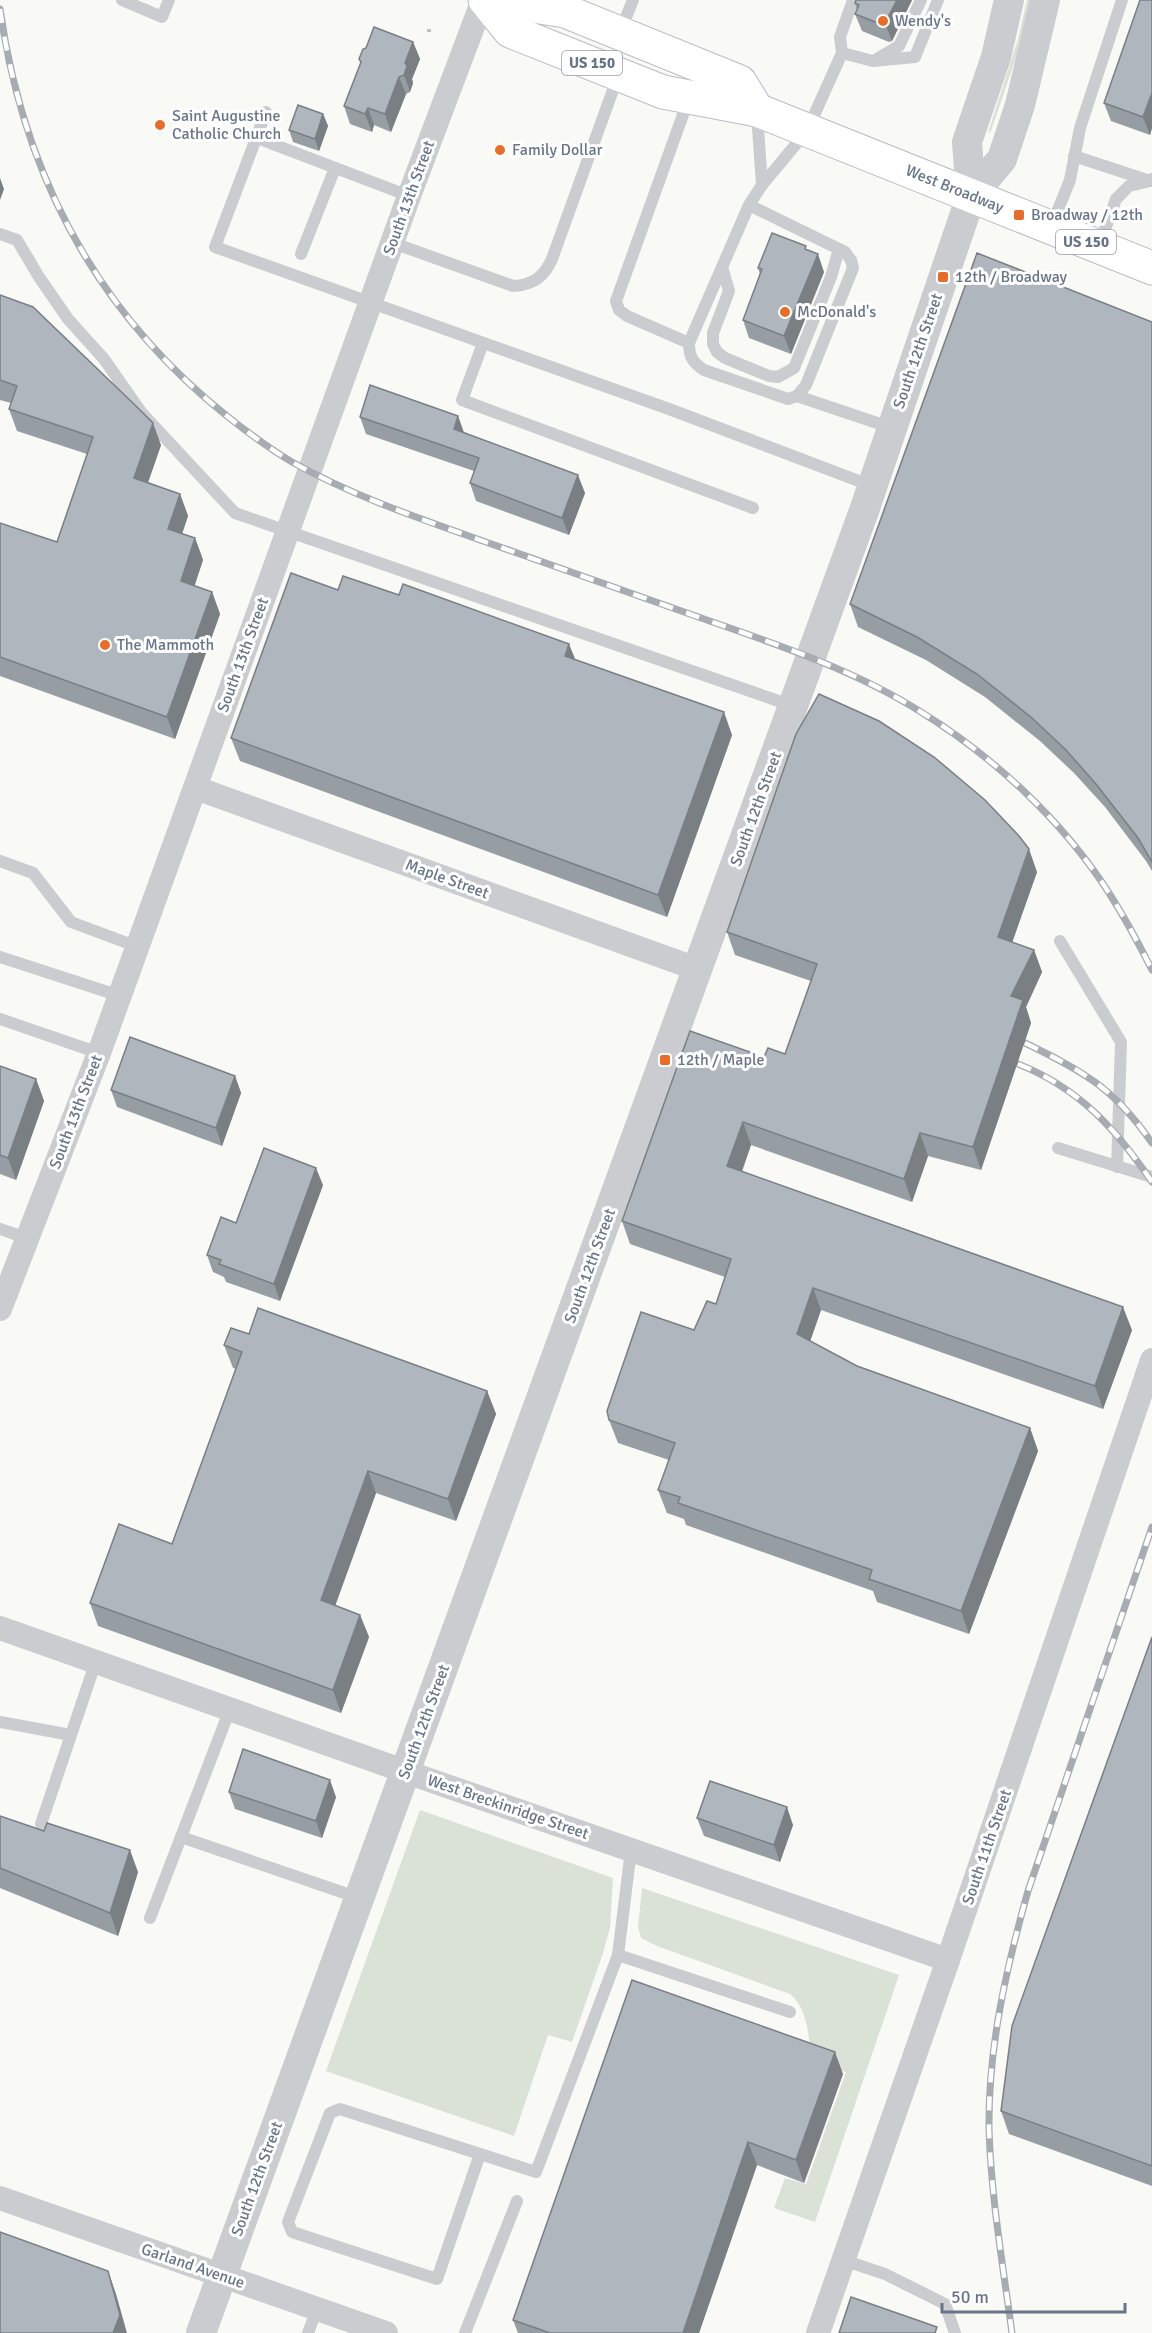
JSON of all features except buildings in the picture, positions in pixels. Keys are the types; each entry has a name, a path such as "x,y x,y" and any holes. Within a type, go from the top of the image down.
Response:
{"main road":[{"name":"West Broadway","path":"484,0 510,31 663,92 756,110 1152,268"},
{"name":"US 150","path":"494,0 565,11 740,82 756,110"}],"street":[{"name":"South 13th Street","path":"0,1309 99,1053 409,196 484,0"},
{"path":"971,196 967,142 996,57 1009,0"},
{"path":"971,196 1002,159 1020,105 1045,0"},
{"name":"South 12th Street","path":"201,2333 793,706 872,486 971,196"},
{"name":"Maple Street","path":"196,788 698,969"},
{"name":"South 11th Street","path":"818,2333 948,1960 1152,1360"},
{"name":"West Breckinridge Street","path":"0,1628 948,1960"},
{"name":"Garland Avenue","path":"0,2199 386,2333"}],"lane":[{"path":"122,0 162,17 169,0"},
{"path":"619,33 633,0"},
{"path":"749,206 839,249 851,260 853,268 806,385 796,396 788,399 704,370 696,365 689,356 689,343 749,206 762,185 807,131 842,52 840,37 853,0"},
{"path":"873,61 900,46 921,0"},
{"path":"842,52 873,61 915,57 938,0"},
{"path":"1051,227 1070,180 1080,128 1122,0"},
{"path":"393,243 513,286 526,285 540,278 548,269 552,259 618,74"},
{"path":"689,97 616,301 619,310 627,316 689,343"},
{"path":"756,110 762,185"},
{"path":"266,112 215,248 669,408 872,486"},
{"path":"257,138 409,196"},
{"path":"1074,156 1151,180"},
{"path":"301,254 335,168"},
{"path":"1098,247 1116,199 1129,186 1151,180"},
{"path":"0,234 16,240 68,319 104,359 141,412 235,513 793,706"},
{"path":"722,267 729,291 713,333 713,344 717,352 725,358 778,377 794,368 831,277 839,249"},
{"path":"483,343 462,400 753,508"},
{"path":"796,396 892,428"},
{"path":"0,861 33,873 71,922 138,947"},
{"path":"1060,941 1121,1042 1117,1167"},
{"path":"0,957 120,996"},
{"path":"0,1019 99,1053"},
{"path":"1058,1148 1152,1177"},
{"path":"0,1229 26,1238"},
{"path":"41,1824 96,1661"},
{"path":"150,1918 230,1709"},
{"path":"0,1722 71,1735"},
{"path":"181,1837 360,1898"},
{"path":"480,2154 437,2279 292,2232 288,2222 330,2113 340,2109 480,2154 536,2172 618,1955 631,1850"},
{"path":"618,1955 790,2012"},
{"path":"465,2333 517,2201"},
{"path":"843,2260 885,2274 945,2304 955,2333"},
{"path":"308,2333 317,2309"}],"path":[{"path":"429,26 429,32"}],"shaded area":[{"path":"1027,0 1031,0 1022,40 991,131 988,133 1018,39"},
{"path":"420,1810 613,1878 610,1928 572,2042 548,2035 514,2136 326,2071"},
{"path":"642,1888 899,1975 815,2222 774,2208 785,2178 806,2184 846,2072 812,2061 804,2016 796,2000 790,1994 657,1946 641,1938 638,1927"}],"railway":[{"path":"0,9 11,69 27,127 47,182 73,235 104,285 140,332 181,375 227,416 292,462 362,496 434,524 807,656 866,681 921,712 975,749 1049,816 1091,866 1132,931 1152,970"},
{"path":"1025,1043 1081,1072 1096,1083 1124,1108 1152,1143"},
{"path":"1018,1064 1060,1085 1094,1112 1110,1128 1152,1182"},
{"path":"1012,2333 995,2206 989,2129 989,2099 1000,2009 1012,1950 1028,1891 1152,1527"}],"place":[{"name":"Wendy's","path":"883,21"},
{"name":"Saint Augustine Catholic Church","path":"160,125"},
{"name":"Family Dollar","path":"500,150"},
{"name":"Broadway / 12th","path":"1019,215"},
{"name":"12th / Broadway","path":"943,277"},
{"name":"McDonald's","path":"785,312"},
{"name":"The Mammoth","path":"105,645"},
{"name":"12th / Maple","path":"665,1060"}]}
